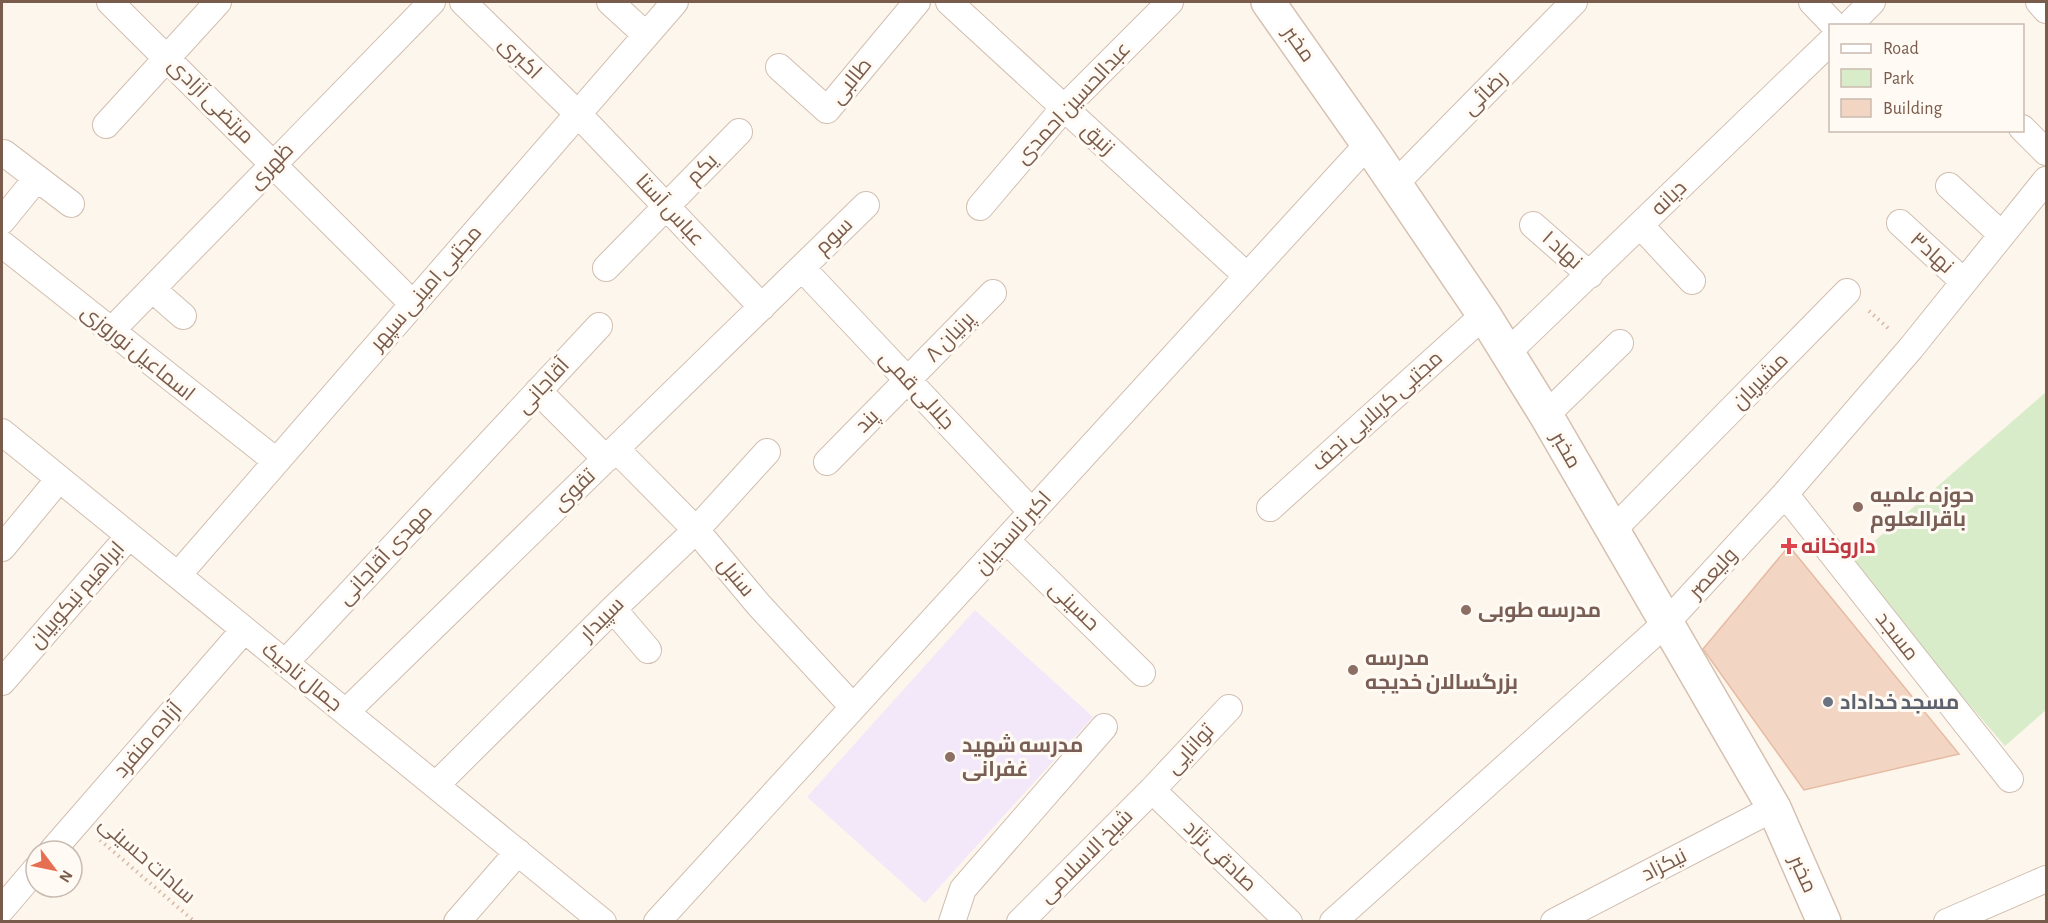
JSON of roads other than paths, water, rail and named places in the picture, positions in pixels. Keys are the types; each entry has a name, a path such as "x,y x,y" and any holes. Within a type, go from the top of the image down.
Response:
{"main road":[{"name":"مخبر","path":"1268,2 1484,315 1546,415 1774,808 1824,921"}],"street":[{"name":"مرتضی آزادی","path":"110,2 413,304"},
{"path":"106,125 218,2"},
{"name":"ظهری","path":"111,331 432,2"},
{"name":"اکبری","path":"463,2 578,114"},
{"path":"610,2 646,35"},
{"name":"مجتبی امینی سپهر","path":"178,575 675,2"},
{"name":"طالبی","path":"779,67 827,110 917,2"},
{"name":"زنبق","path":"949,2 1247,276"},
{"name":"عبدالحسین احمدی","path":"980,207 1064,108 1170,2"},
{"name":"رضائی","path":"1395,184 1574,2"},
{"path":"1812,2 1833,24"},
{"path":"1850,24 1872,2"},
{"path":"2038,2 2046,10"},
{"name":"دیانه","path":"1507,353 1829,43"},
{"name":"عباس آستا","path":"578,114 762,307"},
{"path":"2024,130 2046,152"},
{"name":"یکم","path":"606,268 740,132"},
{"name":"اکبر ناسخیان","path":"657,921 1368,144"},
{"path":"4,153 71,204"},
{"path":"2,221 37,178"},
{"name":"ولیعصر","path":"1333,921 1666,623 1785,494 1911,348 2046,180"},
{"path":"1949,186 2002,235"},
{"name":"سوم","path":"802,268 866,205"},
{"name":"نهاد۳","path":"1899,223 1964,282"},
{"name":"نهاد ۱","path":"1533,225 1590,275"},
{"path":"1641,226 1692,281"},
{"name":"اسماعیل نوروزی","path":"2,244 276,461"},
{"name":"تقوی","path":"346,712 802,268"},
{"name":"جلالی قمی","path":"802,268 1032,512"},
{"path":"152,289 183,316"},
{"name":"مشیریان","path":"1613,530 1847,292"},
{"name":"پرنیان ۸","path":"908,380 993,293"},
{"name":"مجتبی کربلایی نجف","path":"1270,507 1484,315"},
{"name":"آقاجانی","path":"486,446 599,326"},
{"path":"1546,415 1620,343"},
{"name":"پند","path":"826,462 908,380"},
{"name":"سنبل","path":"538,391 696,530 759,604 853,706"},
{"name":"جمال تاجیک","path":"2,432 603,921"},
{"name":"مهدی آقاجانی","path":"285,663 486,446"},
{"name":"سپیدار","path":"436,785 696,530 767,452"},
{"path":"2,548 59,479"},
{"name":"مسجد","path":"1785,494 2010,779"},
{"name":"ابراهیم نیکوبیان","path":"2,682 129,536"},
{"name":"حسینی","path":"1006,540 1142,673"},
{"path":"613,609 648,650"},
{"name":"آزاده منفرد","path":"62,839 244,630"},
{"name":"توانایی","path":"1152,790 1229,708"},
{"path":"952,921 963,889 1104,727"},
{"name":"شیخ الاسلامی","path":"1020,921 1152,790"},
{"name":"صادقی نژاد","path":"1152,790 1289,921"},
{"name":"نیکزاد","path":"1554,921 1774,808"},
{"path":"457,921 518,852"},
{"path":"1947,921 2046,879"},
{"path":"2,909 24,883"}],"place":[{"name":"حوزه علمیه باقرالعلوم","path":"1858,507"},
{"name":"داروخانه","path":"1789,546"},
{"name":"مدرسه طوبی","path":"1466,610"},
{"name":"مدرسه بزرگسالان خدیجه","path":"1353,670"},
{"name":"مسجد خداداد","path":"1828,702"},
{"name":"مدرسه شهید غفرانی","path":"950,757"}]}
